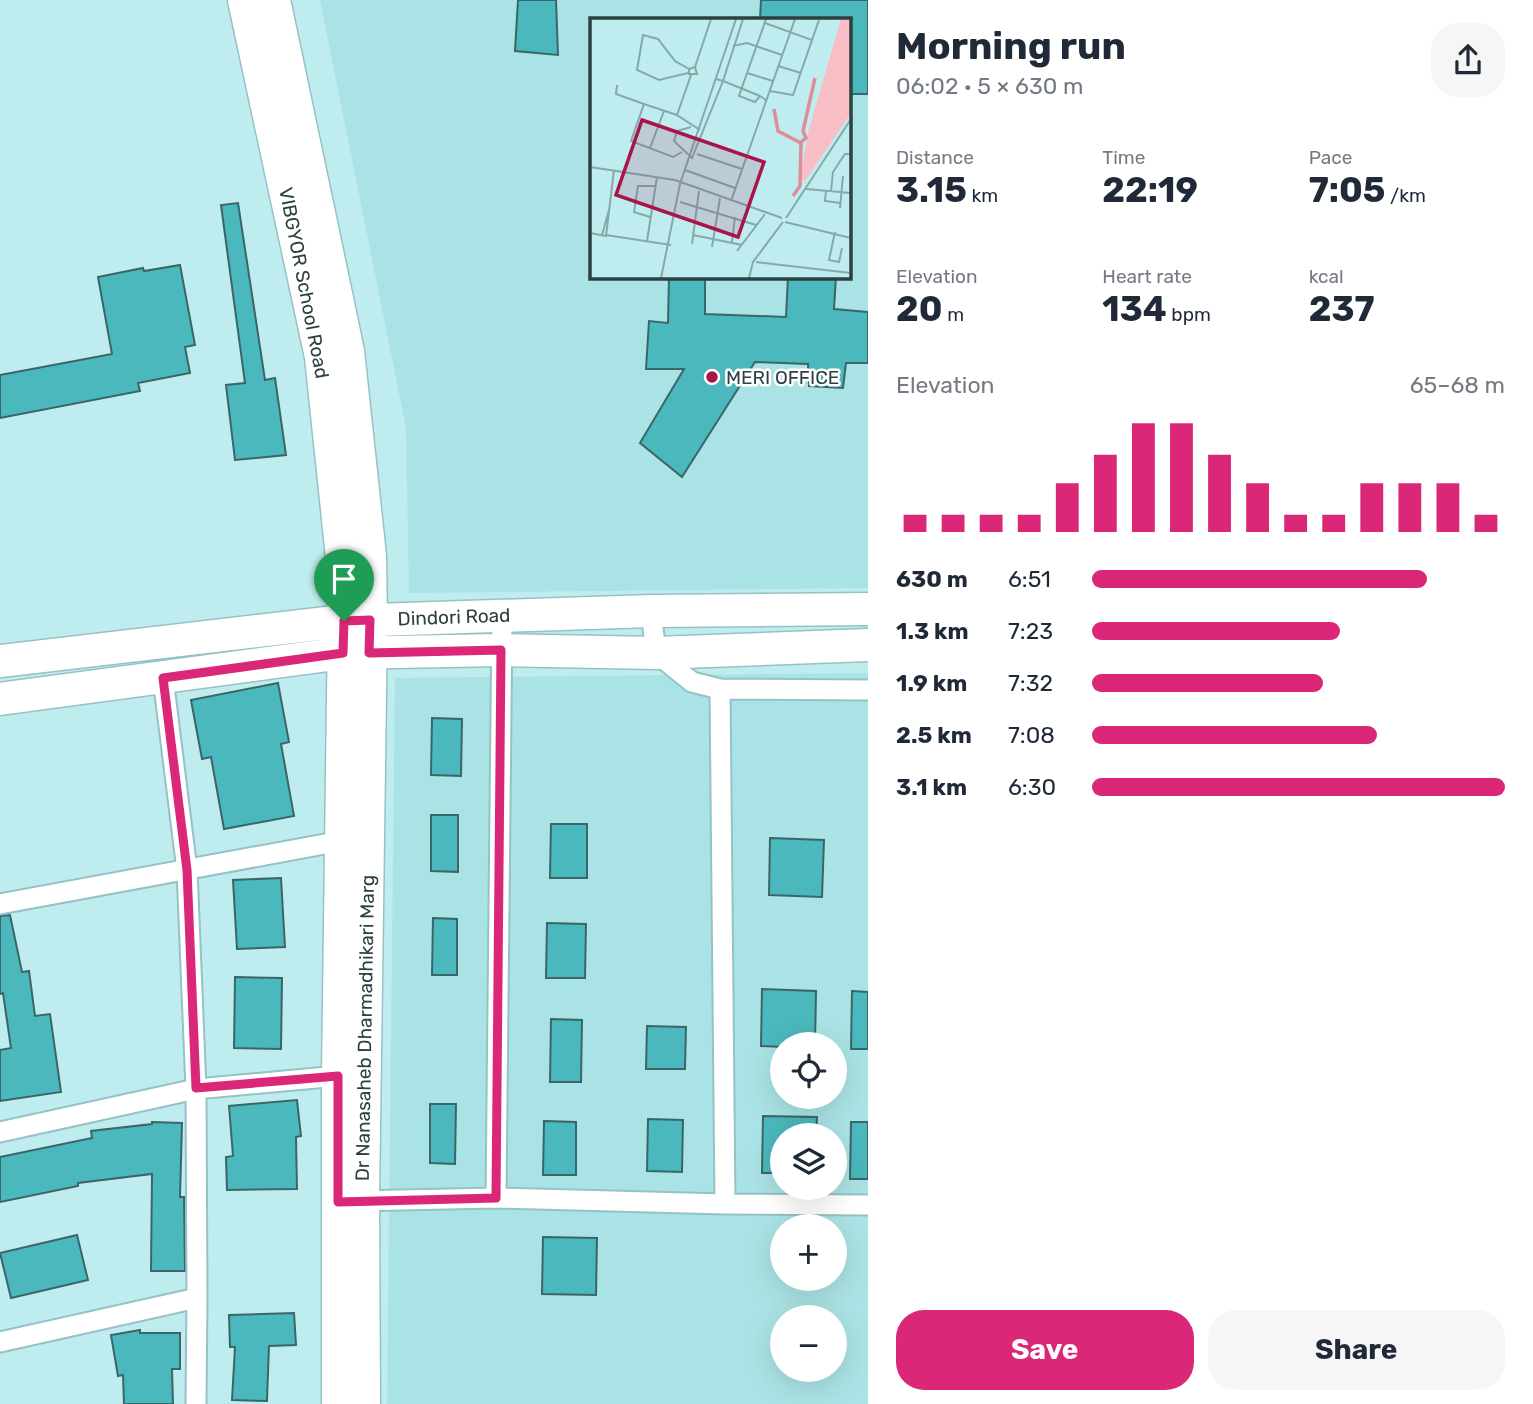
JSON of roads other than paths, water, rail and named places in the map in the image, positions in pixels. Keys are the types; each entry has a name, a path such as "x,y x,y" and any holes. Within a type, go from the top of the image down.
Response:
{"main road":[{"name":"VIBGYOR School Road","path":"244,0 321,357 342,557 357,620"},
{"name":"VIBGYOR School Road","path":"274,0 348,351 370,556 357,620 356,653"},
{"name":"Dindori Road","path":"0,661 357,620 651,611 868,609"},
{"path":"0,699 356,653 501,650 656,653 868,645"},
{"name":"Dr Nanasaheb Dharmadhikari Marg","path":"356,653 341,841 338,1076 351,1201 364,1404"},
{"name":"Dr Nanasaheb Dharmadhikari Marg","path":"338,1404 351,1201 356,653"}],"street":[{"path":"651,611 656,653 692,682 720,689 868,690"},
{"path":"496,1198 502,616"},
{"path":"163,678 187,870 196,1088 196,1404"},
{"path":"720,689 725,1204"},
{"path":"0,904 341,841"},
{"path":"0,1132 196,1088 338,1076"},
{"path":"351,1201 496,1198 868,1205"},
{"path":"0,1342 197,1298"}],"place":[{"name":"MERI OFFICE","path":"712,377"}]}
